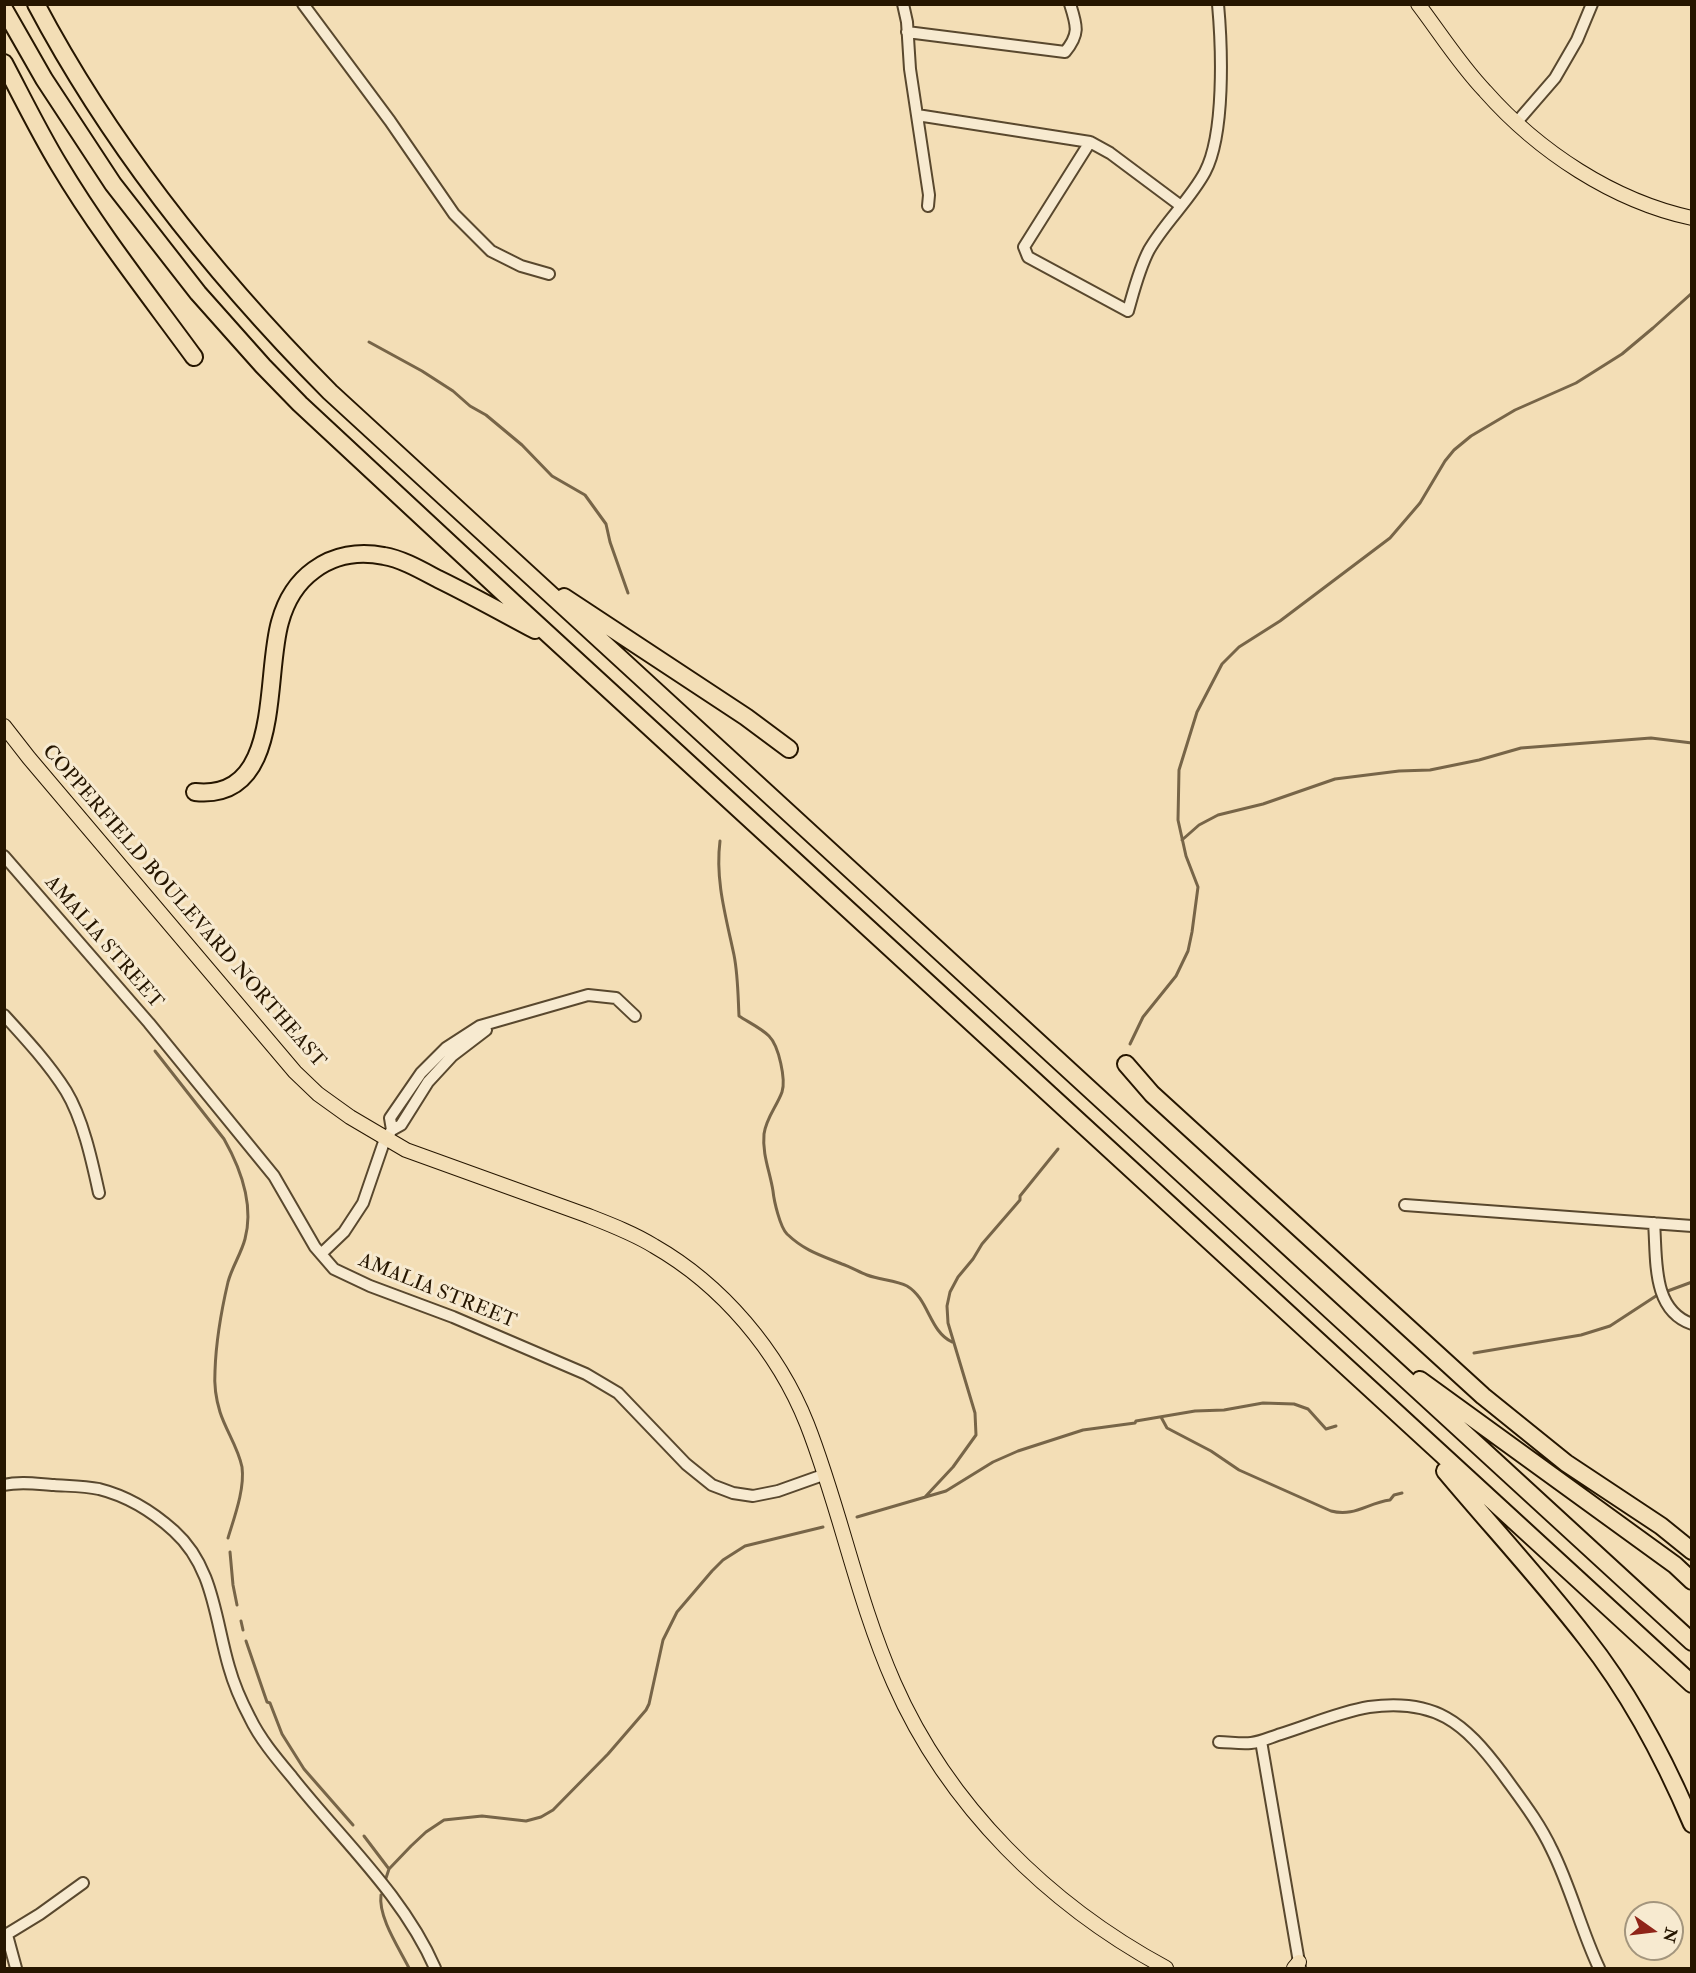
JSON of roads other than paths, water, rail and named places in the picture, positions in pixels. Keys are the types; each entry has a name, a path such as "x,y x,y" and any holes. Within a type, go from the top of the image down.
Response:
{"highway":[{"path":"36,4 112,131 178,220 248,307 291,353 353,414 520,568 1692,1642"},
{"path":"4,9 44,79 113,184 198,293 263,366 308,412 1692,1684"},
{"path":"4,63 60,166 93,218 194,357"},
{"path":"195,792 208,793 227,788 244,776 255,763 262,743 279,624 285,607 293,590 306,576 335,558 352,554 387,556 417,568 558,643"},
{"path":"520,568 746,717 789,749"},
{"path":"1126,1064 1152,1094 1483,1396 1566,1462 1661,1526 1692,1551"},
{"path":"1362,1339 1675,1565 1692,1581"},
{"path":"1402,1419 1599,1656 1637,1712 1671,1774 1692,1824"}],"main road":[{"path":"1418,4 1474,80 1516,123 1554,154 1599,182 1648,205 1692,218"},
{"name":"COPPERFIELD BOULEVARD NORTHEAST","path":"4,726 296,1072 326,1100 350,1118 388,1134 405,1150 615,1226 654,1245 701,1278 732,1308 764,1346 785,1378 806,1423 874,1635 906,1708 936,1762 983,1824 1038,1880 1074,1911 1166,1968"}],"street":[{"path":"303,4 454,214 491,251 521,266 549,274"},
{"path":"903,4 928,206"},
{"path":"907,32 1065,52 1074,41 1077,31 1070,4"},
{"path":"1090,142 1024,247 1028,257 1128,311 1142,266 1150,249 1194,191 1206,171 1215,141 1221,56 1218,4"},
{"path":"1516,123 1555,78 1577,40 1592,4"},
{"path":"917,115 1090,142 1110,153 1181,206"},
{"name":"AMALIA STREET","path":"4,856 155,1031 274,1176 321,1254 334,1269 370,1286 453,1317 586,1374 618,1393 686,1464 712,1485 733,1493 753,1496 778,1491 823,1475"},
{"path":"321,1254 344,1232 363,1203 388,1134 390,1118 421,1073 446,1048 480,1026 588,995 616,998 635,1016"},
{"path":"4,1015 67,1092 88,1145 99,1193"},
{"path":"1406,1205 1692,1226"},
{"path":"1654,1223 1659,1279 1667,1305 1681,1320 1692,1324"},
{"path":"4,1485 36,1484 98,1489 137,1504 175,1532 196,1558 212,1595 228,1665 251,1721 281,1764 399,1904 414,1926 435,1968"},
{"path":"1219,1742 1261,1741 1345,1713 1388,1705 1409,1705 1428,1709 1464,1728 1496,1765 1545,1836 1563,1874 1599,1968"},
{"path":"1261,1741 1297,1966"},
{"path":"16,1968 6,1935 83,1883"}],"waterway":[{"path":"1130,1044 1143,1017 1176,976 1188,951 1198,887 1186,856 1178,820 1179,770 1197,712 1222,664 1239,647 1280,621 1390,538 1420,503 1445,461 1471,436 1515,410 1576,383 1622,354 1692,293"},
{"path":"369,342 453,391 522,445 552,476 585,495 606,524 628,593"},
{"path":"1182,840 1199,825 1218,815 1263,804 1335,779 1399,771 1430,770 1521,748 1651,738 1692,743"},
{"path":"720,841 720,884 735,963 739,1016 773,1041 779,1055 782,1072 782,1092 764,1134 765,1156 782,1226 794,1240 813,1252 867,1275 907,1286 920,1299 938,1330 952,1342"},
{"path":"155,1051 224,1139 236,1162 247,1200 245,1239 228,1282 219,1326 215,1376 216,1397 238,1453 243,1476 236,1513 228,1538"},
{"path":"925,1497 953,1467 976,1435 975,1413 948,1323 947,1306 950,1292 982,1244 1020,1200 1020,1196 1058,1149"},
{"path":"1665,1292 1692,1282"},
{"path":"1474,1353 1581,1335 1610,1326 1659,1294"},
{"path":"857,1517 946,1491 993,1462 1018,1451 1083,1430 1195,1411 1224,1410 1263,1403 1294,1404 1308,1409 1326,1429 1336,1426"},
{"path":"1161,1417 1167,1428 1211,1451 1239,1470 1331,1511 1354,1511 1390,1500 1394,1495 1402,1493"},
{"path":"386,1878 389,1869 411,1846 444,1820 482,1816 526,1821 541,1817 553,1810 608,1754 646,1710 663,1640 677,1612 712,1571 723,1560 745,1546 823,1527"},
{"path":"230,1552 237,1605"},
{"path":"241,1621 243,1630"},
{"path":"246,1641 267,1702 270,1703 282,1734 304,1769 353,1825"},
{"path":"364,1836 389,1869"},
{"path":"381,1895 386,1922 409,1968"}]}
